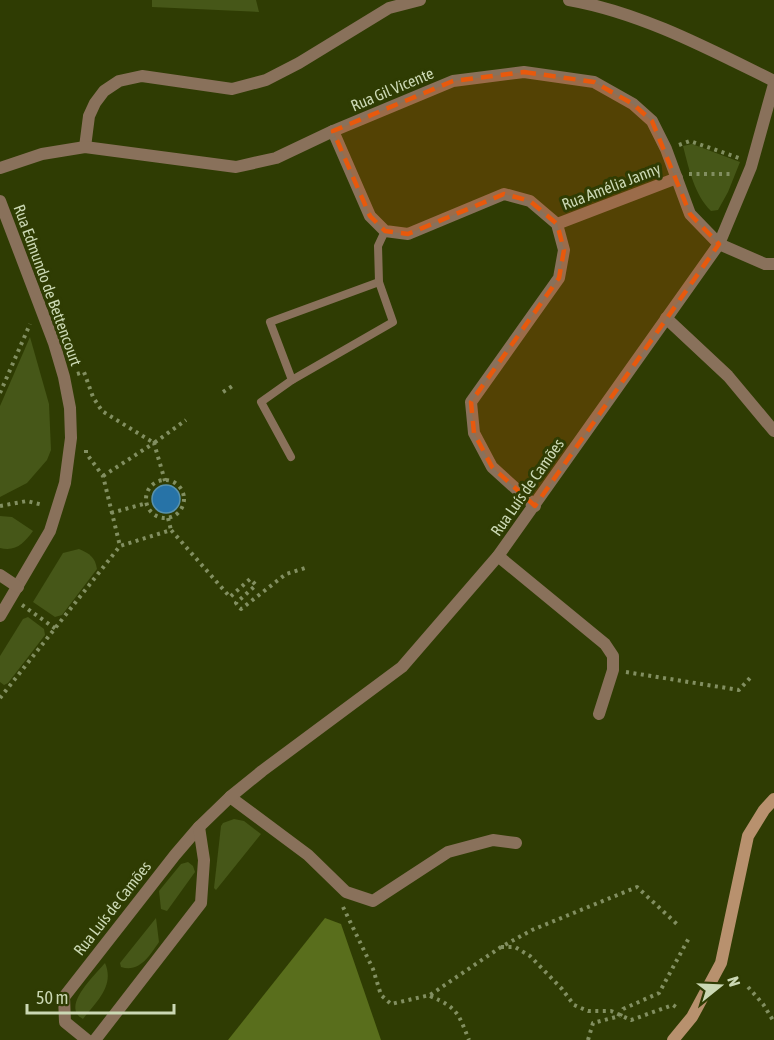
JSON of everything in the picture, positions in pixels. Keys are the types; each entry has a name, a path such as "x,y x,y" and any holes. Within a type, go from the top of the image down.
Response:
{"street":[{"path":"85,147 89,116 95,103 104,91 119,81 142,76 232,89 266,80 299,63 389,8 420,0"},
{"path":"569,0 602,6 690,39 774,83"},
{"name":"Rua Gil Vicente","path":"0,168 42,154 85,147 237,166 276,158 333,131 453,81 524,72 594,82 633,104 652,121 666,149 690,214 719,244"},
{"name":"Rua Luís de Camões","path":"87,1040 65,1022 64,997 175,855 199,827 230,797 402,667 498,556 535,506 719,244 750,169 774,83"},
{"path":"333,131 370,216 385,231 408,234 504,194 530,201 557,224 564,250 559,278 471,402 474,433 492,467 535,506"},
{"name":"Rua Amélia Janny","path":"557,224 677,178"},
{"name":"Rua Edmundo de Bettencourt","path":"0,201 64,377 70,408 71,438 65,483 50,531 0,616"},
{"path":"719,244 765,264 774,264"},
{"path":"666,318 728,376 774,430"},
{"path":"498,556 605,644 613,656 613,670 599,714"},
{"path":"0,575 15,592"},
{"path":"230,797 308,855 346,892 373,901 448,852 493,840 516,843"},
{"path":"673,1040 692,1017 721,963 748,836 764,810 774,799"},
{"path":"95,1040 201,903 204,860 199,827"}],"lane":[{"path":"291,457 261,402 292,380 393,322 379,282 378,246 385,231"},
{"path":"292,380 270,322 379,282"}],"path":[{"path":"666,149 690,141 750,169"},
{"path":"677,178 692,173 750,169"},
{"path":"0,393 39,304"},
{"path":"64,377 84,372 93,397 102,411 154,443 165,481"},
{"path":"223,392 234,385"},
{"path":"103,476 186,420"},
{"path":"86,446 86,453 103,476 120,546"},
{"path":"157,482 172,482 183,494 184,502 181,509 176,515 168,518 159,517 151,512 147,503 150,488 157,482"},
{"path":"0,506 27,501 57,509"},
{"path":"111,513 147,503"},
{"path":"168,518 171,530 230,597 250,579 256,585 236,603 241,609 286,574 305,568"},
{"path":"1,696 120,546 171,530"},
{"path":"15,592 56,629"},
{"path":"623,671 739,690 750,678"},
{"path":"343,909 373,969 381,995 391,1004 430,995 501,947 532,930 637,887 680,926"},
{"path":"620,1016 622,1009 659,993 690,936"},
{"path":"501,947 515,947 530,956 562,988 574,1005 588,1011 611,1011 631,1020 673,1005 692,1017"},
{"path":"748,987 763,1004 774,1022"},
{"path":"430,995 456,1010 470,1040"},
{"path":"588,1040 593,1023 620,1016"}],"highlighted area":[{"path":"524,72 594,82 633,104 652,121 690,214 719,244 535,506 492,467 474,433 471,402 559,278 564,250 557,224 530,201 504,194 408,234 385,231 370,216 333,131 453,81"}],"green space":[{"path":"152,0 256,0 259,12 152,7"},
{"path":"692,144 740,162 718,210 711,211 700,197 693,181 683,146"},
{"path":"30,337 49,404 51,450 47,460 27,483 0,497 0,406"},
{"path":"0,516 12,517 33,531 19,546 11,549 0,548"},
{"path":"79,549 91,556 97,569 62,615 55,617 33,602 63,553"},
{"path":"28,617 44,629 45,635 8,683 4,685 0,682 0,656 23,619"},
{"path":"234,819 244,821 261,834 216,890 214,888 221,826"},
{"path":"188,862 193,866 195,872 167,911 161,909 159,891 181,864"},
{"path":"156,918 159,942 152,952 139,965 121,967 120,963"},
{"path":"325,918 341,924 381,1040 228,1040"},
{"path":"105,963 108,979 106,986 83,1019 77,1014 75,1007 77,999"}],"water":[{"path":"166,485 176,489 180,499 176,509 166,513 156,509 152,499 156,489"}]}
